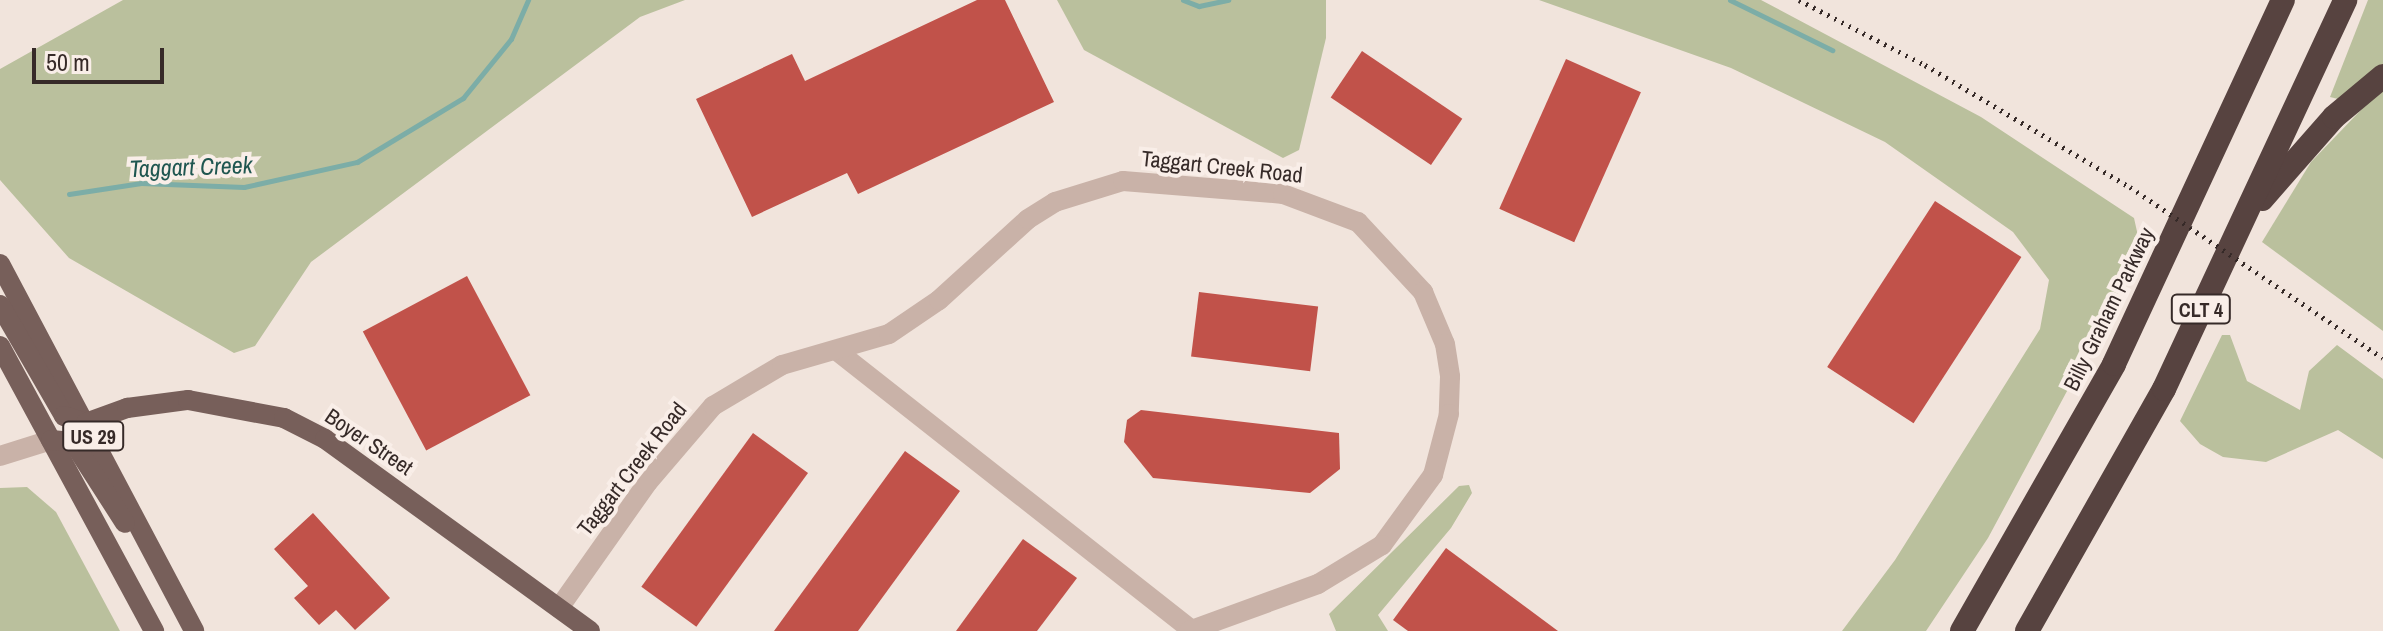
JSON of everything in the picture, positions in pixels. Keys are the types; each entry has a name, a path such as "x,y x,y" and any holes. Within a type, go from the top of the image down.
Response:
{"highway":[{"name":"Billy Graham Parkway","path":"1962,631 2114,364 2283,0"},
{"path":"2238,229 2345,0"},
{"path":"2238,229 2334,117 2383,76"},
{"name":"CLT 4","path":"2027,631 2164,389 2238,229"}],"main road":[{"name":"US 29","path":"0,264 194,631"},
{"path":"0,305 64,416 86,423"},
{"name":"US 29","path":"0,346 154,631"},
{"name":"Boyer Street","path":"86,423 127,408 188,400 284,418 325,439 590,631"},
{"path":"51,440 73,442 182,609"}],"street":[{"name":"Taggart Creek Road","path":"559,608 648,482 713,406 782,365 837,351 909,322 1028,219 1095,187 1123,181 1283,194 1358,222 1405,266 1445,344 1450,410 1433,475 1399,528 1351,567 1190,630"},
{"path":"837,351 1190,630"},
{"path":"0,456 51,440"}],"green space":[{"path":"123,0 685,0 640,17 311,262 255,346 234,353 69,258 0,180 0,69"},
{"path":"1057,0 1326,0 1326,38 1299,150 1283,158 1084,50"},
{"path":"1539,0 1761,0 1981,117 2134,218 2138,236 2117,298 1988,538 1926,631 1842,631 1895,560 2040,329 2049,280 2013,232 1885,142 1731,68"},
{"path":"2368,0 2383,0 2383,65 2338,99 2330,97"},
{"path":"2383,87 2383,331 2262,242 2311,162"},
{"path":"2222,335 2230,335 2247,381 2300,410 2309,371 2337,345 2383,379 2383,459 2338,430 2266,462 2223,457 2200,444 2180,421"},
{"path":"1469,485 1472,493 1451,528 1378,615 1388,631 1336,631 1329,614 1459,486"},
{"path":"27,487 56,512 120,631 0,631 0,488"}],"building":[{"path":"977,0 1005,0 1054,102 858,194 847,173 752,217 696,99 792,54 805,81"},
{"path":"1362,51 1462,119 1431,165 1331,97"},
{"path":"1566,59 1641,92 1574,242 1499,209"},
{"path":"1935,201 2021,257 1914,423 1827,367"},
{"path":"467,276 530,395 426,451 363,331"},
{"path":"1199,292 1318,307 1310,371 1191,357"},
{"path":"1141,410 1339,433 1340,469 1310,493 1153,478 1124,442 1127,420"},
{"path":"753,433 808,473 696,627 641,587"},
{"path":"905,451 960,491 858,631 774,631"},
{"path":"313,513 390,598 355,630 336,610 319,625 294,598 308,586 274,549"},
{"path":"1023,539 1077,578 1037,631 956,631"},
{"path":"1446,548 1558,631 1408,631 1393,620"}],"waterway":[{"name":"Taggart Creek","path":"69,194 141,183 244,187 357,162 463,98 511,39 528,0"},
{"name":"Taggart Creek","path":"1183,0 1199,6 1228,0"},
{"path":"1730,0 1832,50"}],"railway":[{"path":"1799,0 1925,65 2130,187 2383,358"}]}
